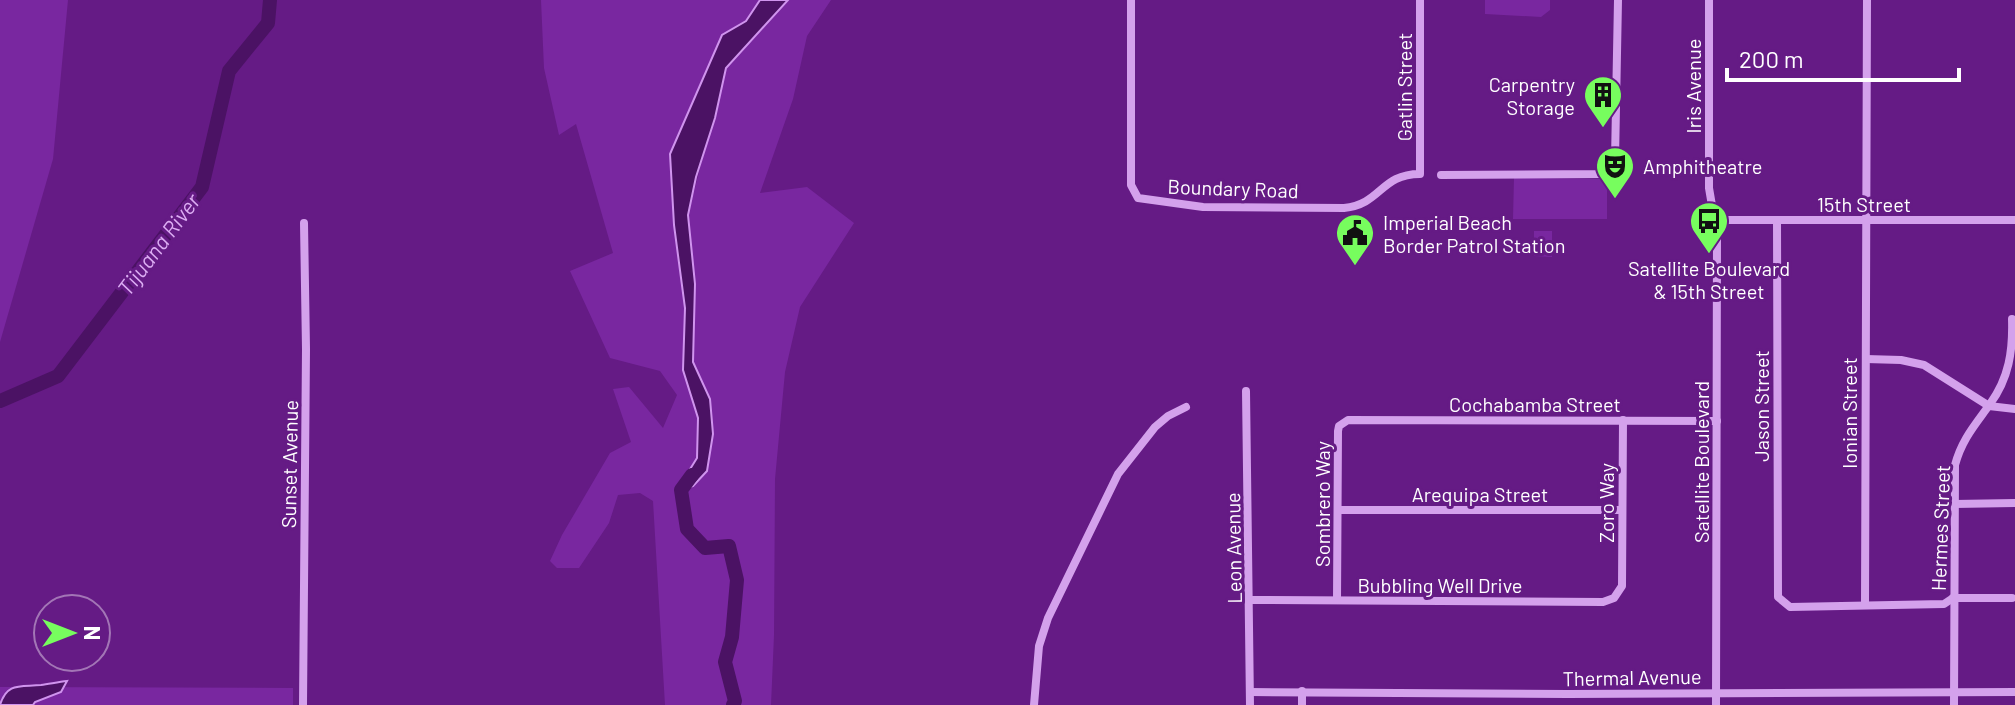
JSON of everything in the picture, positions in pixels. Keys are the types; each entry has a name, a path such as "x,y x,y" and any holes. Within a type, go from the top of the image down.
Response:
{"street":[{"name":"Boundary Road","path":"1131,0 1131,185 1133,192 1142,199 1203,207 1292,211 1353,207 1374,198 1398,176 1420,174"},
{"name":"Gatlin Street","path":"1420,0 1420,174"},
{"path":"1441,175 1603,174 1612,171 1615,160 1618,0"},
{"name":"Iris Avenue","path":"1709,0 1709,188 1713,220"},
{"name":"Ionian Street","path":"1865,605 1867,0"},
{"name":"15th Street","path":"1713,220 2015,220"},
{"name":"Satellite Boulevard","path":"1713,220 1717,235 1716,705"},
{"name":"Jason Street","path":"1777,220 1776,592 1790,607 1865,605"},
{"name":"Sunset Avenue","path":"303,705 304,223"},
{"name":"Hermes Street","path":"1954,705 1955,465 1971,427 1989,406 2011,362 2012,319"},
{"path":"1866,359 1901,360 1924,365 1989,406 2015,409"},
{"name":"Leon Avenue","path":"1246,391 1250,705"},
{"path":"1034,705 1039,646 1048,618 1118,474 1155,427 1186,407"},
{"name":"Cochabamba Street","path":"1354,419 1717,421"},
{"name":"Sombrero Way","path":"1337,600 1338,431 1339,426 1354,419"},
{"name":"Zoro Way","path":"1622,586 1623,420"},
{"path":"1954,504 2015,503"},
{"name":"Arequipa Street","path":"1338,510 1622,510"},
{"name":"Bubbling Well Drive","path":"1250,600 1603,602 1614,598 1622,586"},
{"path":"1865,605 1944,604 1953,598 2012,598"},
{"path":"1302,691 1302,705"},
{"name":"Thermal Avenue","path":"1250,692 2015,692"},
{"path":"1392,692 1392,705"},
{"path":"1479,692 1479,705"},
{"path":"1568,694 1569,705"}],"shaded area":[{"path":"0,0 68,0 53,159 0,342"},
{"path":"541,0 760,0 746,21 722,35 674,225 685,308 683,370 698,418 697,458 678,488 693,486 710,399 693,362 695,284 688,215 726,67 788,0 831,0 807,36 793,99 760,193 807,187 854,223 800,307 785,372 775,479 771,705 665,705 653,501 640,493 618,495 609,523 579,568 557,568 550,561 610,453 631,442 613,389 629,387 663,428 677,395 660,371 610,358 570,271 613,253 576,124 559,135 544,68"},
{"path":"760,0 788,0 726,68 688,215 695,284 693,362 710,399 713,434 707,471 693,486 677,490 697,458 698,418 683,370 685,308 674,225 670,154 722,35 746,21"},
{"path":"1485,0 1550,0 1550,10 1541,17 1485,14"},
{"path":"1514,178 1607,179 1607,219 1513,219"},
{"path":"1534,231 1552,231 1552,257 1534,256"},
{"path":"67,681 61,692 33,705 0,705 6,692 15,687"},
{"path":"0,687 293,688 293,705 0,705"}],"waterway":[{"name":"Tijuana River","path":"0,401 58,376 202,187 229,71 268,23 270,0"},
{"path":"692,475 681,490 687,529 705,548 729,546 737,580 732,637 725,662 735,701 733,705"}],"place":[{"name":"Carpentry Storage","path":"1603,129"},
{"name":"Amphitheatre","path":"1615,200"},
{"name":"Satellite Boulevard & 15th Street","path":"1709,255"},
{"name":"Imperial Beach Border Patrol Station","path":"1355,267"}]}
